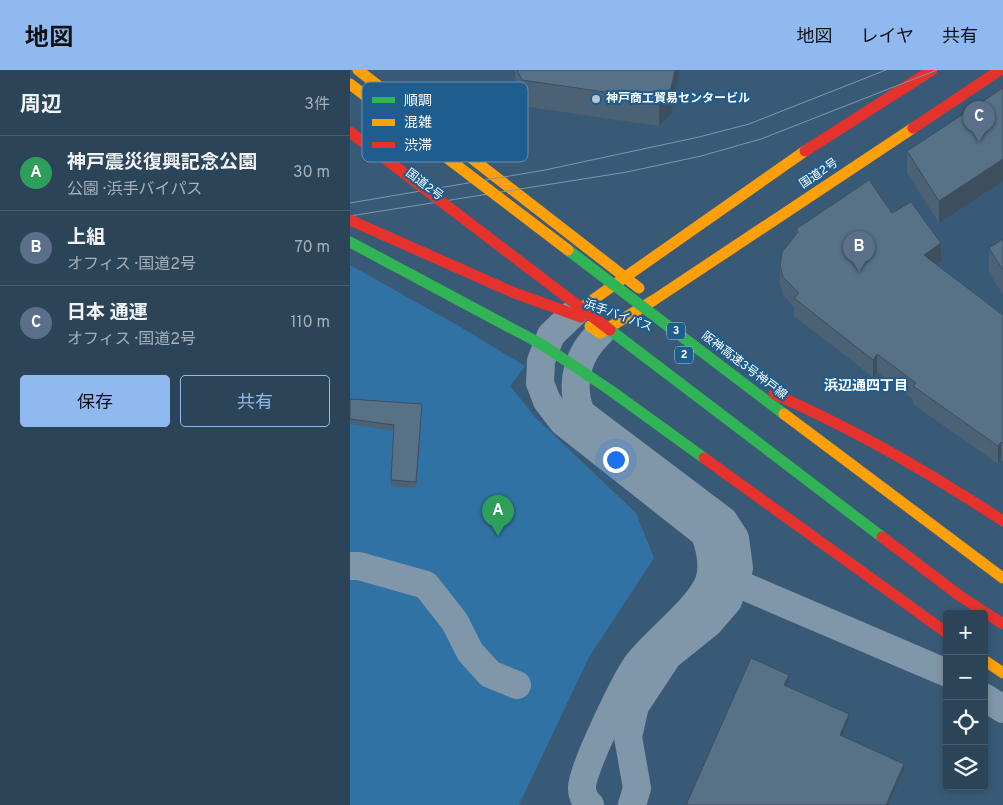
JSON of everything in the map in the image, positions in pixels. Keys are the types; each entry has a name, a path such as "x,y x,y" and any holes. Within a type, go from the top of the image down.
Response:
{"highway":[{"path":"358,70 374,82"},
{"path":"574,313 834,131 932,70"},
{"name":"国道2号","path":"370,162 600,333 654,300 1000,70"},
{"name":"阪神高速3号神戸線","path":"350,84 362,93"},
{"path":"350,132 362,141"},
{"name":"国道2号","path":"350,147 362,156"},
{"path":"389,162 960,596 1003,624"},
{"name":"阪神高速3号神戸線","path":"453,162 946,537 1003,578"},
{"path":"478,162 626,276 654,300"},
{"name":"浜手バイパス","path":"350,220 512,292 647,342"},
{"path":"350,242 541,344 610,390 943,630"},
{"name":"2","path":"692,359 811,409 954,488 1003,521"},
{"path":"988,663 1003,673"}],"street":[{"path":"574,313 551,335 541,361 540,383 546,400 563,422 705,534 712,551 707,586 694,604 636,665 589,758 582,788 585,801 590,805"},
{"path":"600,333 590,343 579,363 575,386 580,413 724,521 735,538 739,568 736,582 728,601 709,623 668,656 635,706 628,737 637,788 632,805"},
{"path":"712,559 736,582 943,671"},
{"path":"350,566 359,566 426,585 455,622 470,652 490,674 517,685"},
{"path":"988,700 1003,709"}],"shaded area":[{"path":"350,265 457,325 525,366 510,386 536,418 636,513 654,558 589,657 519,805 350,805"}],"building":[{"path":"517,70 675,70 671,88 659,100 522,80"},
{"path":"1003,88 1003,159 939,201 907,151"},
{"path":"869,180 892,213 911,202 941,243 924,255 1003,315 1003,443 1001,442 998,446 913,386 916,383 877,354 873,360 794,298 799,293 783,277 780,265 782,252 798,232 796,229"},
{"path":"1003,239 1003,270 989,248"},
{"path":"350,399 422,404 416,482 391,480 394,425 350,419"},
{"path":"751,658 789,675 784,685 849,714 840,735 904,764 886,805 686,805"}],"tram line":[{"path":"350,203 545,170 699,137 749,124 886,70"},
{"path":"350,216 627,172 701,156 761,139 937,70"}],"traffic: slow":[{"path":"358,70 373,82"},
{"path":"350,84 362,93"},
{"path":"590,326 600,333 654,300 913,128"},
{"path":"574,313 805,151"},
{"path":"452,162 568,250"},
{"path":"477,162 639,288"},
{"path":"784,414 1003,578"},
{"path":"988,663 1003,673"}],"traffic: jam":[{"path":"805,151 932,70"},
{"path":"913,128 1000,70"},
{"path":"350,132 362,141"},
{"path":"389,162 610,330"},
{"path":"350,220 512,292 581,317"},
{"path":"774,394 834,422 892,453 1003,521"},
{"path":"704,458 943,630"},
{"path":"882,537 960,596 1003,624"}],"traffic: fast":[{"path":"350,242 541,344 610,390 704,458"},
{"path":"568,250 784,414"},
{"path":"610,330 882,537"}],"place":[{"name":"神戸商工貿易センタービル","path":"596,99"},
{"name":"日本 通運","path":"979,142"},
{"name":"上組","path":"859,272"},
{"name":"神戸震災復興記念公園","path":"498,536"}],"district":[{"name":"浜辺通四丁目","path":"866,386"}]}
